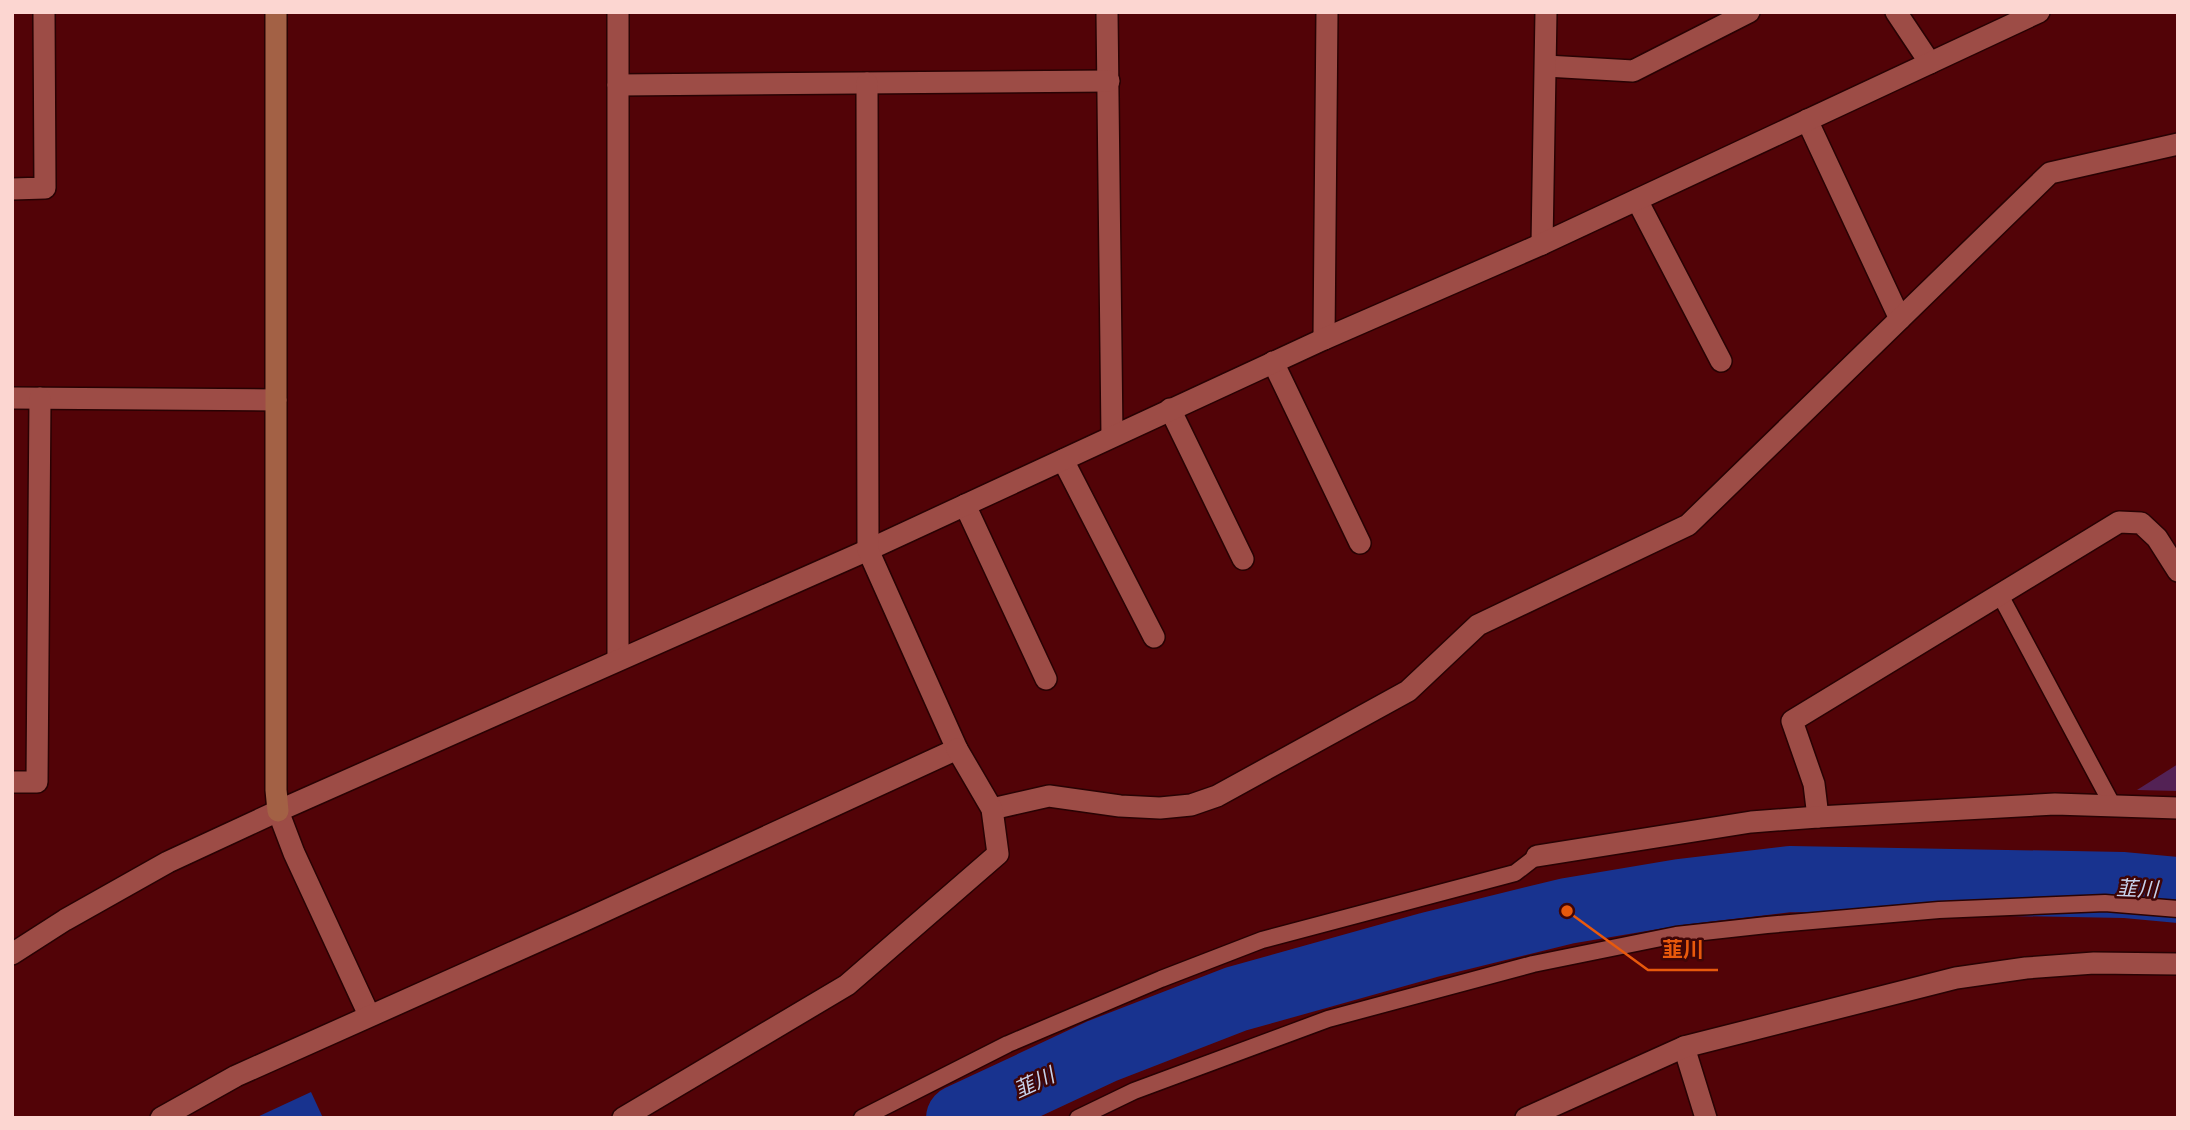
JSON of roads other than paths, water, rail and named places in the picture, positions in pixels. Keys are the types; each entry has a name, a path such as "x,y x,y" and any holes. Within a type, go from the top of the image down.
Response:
{"street":[{"path":"12,189 44,188 44,12"},
{"path":"276,12 276,790 278,811 294,853 369,1015"},
{"path":"618,12 618,659"},
{"path":"1107,12 1112,436"},
{"path":"1324,339 1327,12"},
{"path":"1542,244 1546,12"},
{"path":"1546,66 1633,71 1749,12"},
{"path":"1896,12 1930,63"},
{"path":"12,954 65,920 167,862 868,550 1273,362 1542,244 2039,12"},
{"path":"618,85 1109,81"},
{"path":"623,1118 848,985 998,854 992,808 957,749 868,550 867,83"},
{"path":"1807,120 1900,319"},
{"path":"992,808 1049,796 1120,806 1160,808 1191,804 1217,796 1409,691 1478,625 1688,525 2050,173 2178,144"},
{"path":"1637,200 1721,361"},
{"path":"1273,362 1360,543"},
{"path":"12,398 276,400"},
{"path":"12,782 37,782 40,398"},
{"path":"1170,410 1243,559"},
{"path":"1063,460 1154,637"},
{"path":"965,505 1046,679"},
{"path":"1818,817 1814,784 1792,721 2119,522 2141,523 2157,538 2178,571"},
{"path":"161,1118 236,1076 583,922 957,749"},
{"path":"1537,856 1751,822 2054,804 2178,808"},
{"path":"1526,1118 1684,1047 1956,978 2026,968 2094,963 2178,964"},
{"path":"1684,1047 1706,1118"}],"lane":[{"path":"2000,594 2113,806"},
{"path":"862,1118 1008,1044 1174,974 1262,940 1515,873 1537,856"},
{"path":"1077,1118 1134,1091 1328,1019 1533,964 1676,935 1939,910 2105,902 2178,909"}],"waterway":[{"name":"韮川","path":"959,1118 1102,1051 1236,999 1429,945 1567,911 1680,892 1790,879 2124,885 2178,890"}],"place":[{"name":"韮川","path":"1567,911"}]}
